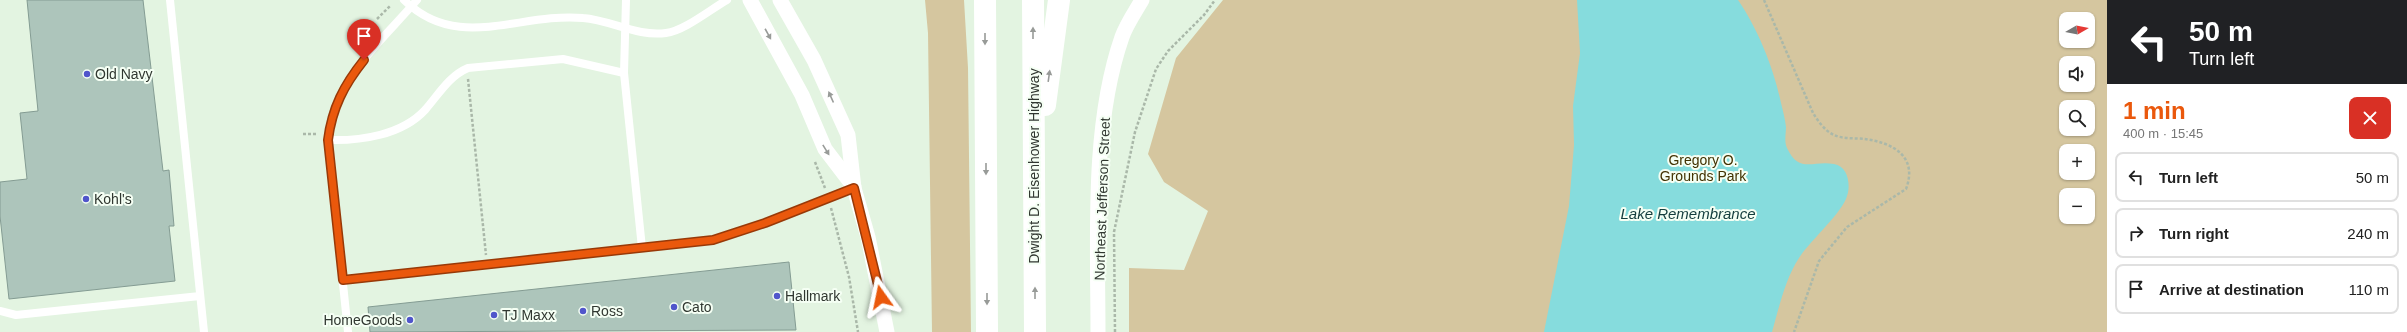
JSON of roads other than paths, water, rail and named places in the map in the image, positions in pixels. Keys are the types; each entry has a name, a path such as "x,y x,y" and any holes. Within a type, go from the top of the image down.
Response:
{"highway":[{"name":"Dwight D. Eisenhower Highway","path":"1033,0 1035,332"},
{"path":"1034,184 1059,0"},
{"path":"984,4 987,332"}],"street":[{"path":"750,0 802,95 824,149 854,188"},
{"path":"780,0 814,60 848,136 854,188 868,237 887,332"},
{"name":"Northeast Jefferson Street","path":"1098,332 1098,231 1102,138 1111,74 1122,36 1142,0"}],"lane":[{"path":"170,0 204,332"},
{"path":"404,0 421,16 434,22 454,27 476,27 566,17 585,18 625,29 651,34 668,33 727,0"},
{"path":"348,332 328,140 330,121 336,101 347,82 417,0"},
{"path":"626,0 624,72 642,248"},
{"path":"328,140 367,138 407,124 424,110 456,73 468,68 563,59 624,72"},
{"path":"343,280 724,238 854,188"},
{"path":"0,312 16,315 200,296"}],"water":[{"name":"Lake Remembrance","path":"1577,0 1738,0 1759,36 1770,63 1785,118 1785,140 1787,148 1796,161 1807,164 1826,163 1839,165 1845,172 1849,187 1844,203 1804,251 1794,266 1783,294 1772,332 1544,332 1569,206 1574,145 1573,106 1580,53"}],"place":[{"name":"Old Navy","path":"87,74"},
{"name":"Kohl's","path":"86,199"},
{"name":"Hallmark","path":"777,296"},
{"name":"Cato","path":"674,307"},
{"name":"Ross","path":"583,311"},
{"name":"TJ Maxx","path":"494,315"},
{"name":"HomeGoods","path":"410,320"}],"park label":[{"name":"Gregory O. Grounds Park","path":"1703,168"}]}
